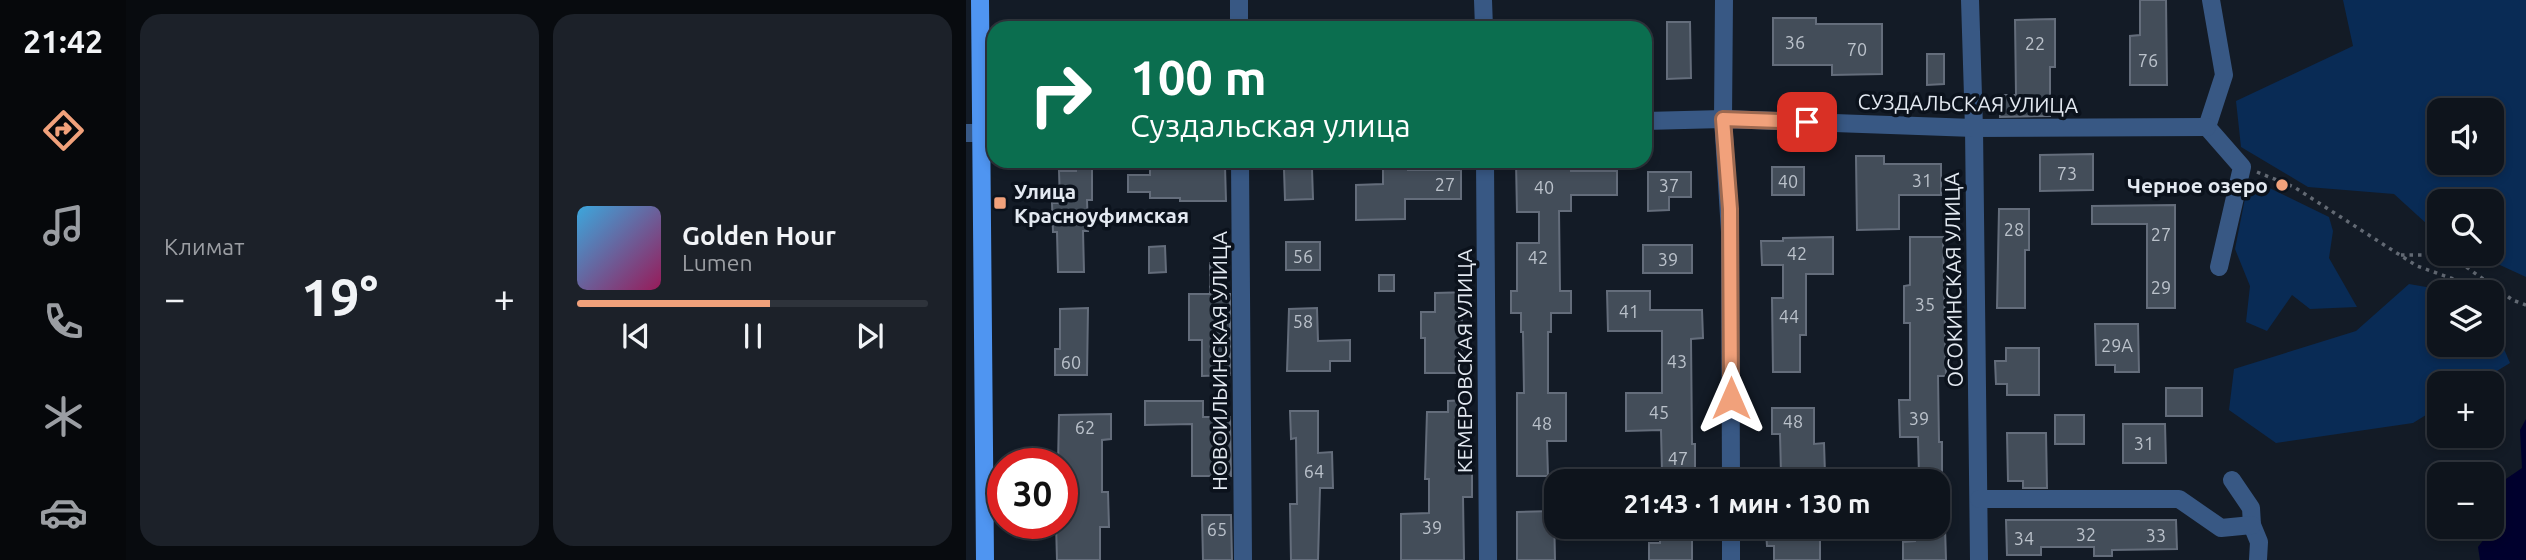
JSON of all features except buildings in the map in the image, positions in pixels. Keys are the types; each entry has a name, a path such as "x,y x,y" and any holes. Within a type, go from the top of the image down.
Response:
{"main road":[{"path":"980,0 985,560"}],"street":[{"path":"1239,0 1239,21"},
{"path":"1483,0 1484,21"},
{"path":"1724,0 1723,119 1730,209 1731,469"},
{"name":"ОСОКИНСКАЯ УЛИЦА","path":"1970,0 1979,560"},
{"path":"2211,0 2224,75 2207,127 2242,167 2219,267"},
{"name":"СУЗДАЛЬСКАЯ УЛИЦА","path":"1652,121 1723,119 1974,128 2207,127"},
{"name":"НОВОИЛЬИНСКАЯ УЛИЦА","path":"1240,168 1243,560"},
{"name":"КЕМЕРОВСКАЯ УЛИЦА","path":"1485,168 1488,560"},
{"path":"2232,480 2251,508 2252,525 2259,542 2258,560"},
{"path":"1979,499 2179,499 2221,528 2252,525"},
{"path":"1731,539 1731,560"}],"path":[{"path":"2242,167 2294,187 2417,266 2455,280"},
{"path":"2399,255 2437,255 2462,264 2514,301"},
{"path":"2504,298 2526,305"}],"shaded area":[{"path":"2343,0 2526,0 2526,277 2502,266 2504,189 2427,189 2427,224 2394,194 2308,187 2241,147 2236,101 2353,46"},
{"path":"2249,178 2329,217 2333,231 2329,258 2357,307 2310,309 2292,295 2267,331 2246,322 2250,286 2235,249"},
{"path":"2409,284 2427,287 2427,357 2504,357 2504,349 2510,363 2497,371 2427,371 2427,414 2413,423 2276,443 2229,410 2234,369 2356,331"},
{"path":"2526,419 2526,560 2480,560 2478,547 2484,539 2504,539 2504,480 2522,468 2520,430"}],"place":[{"name":"Черное озеро","path":"2282,185"},
{"name":"Улица Красноуфимская","path":"1000,203"}],"route":[{"path":"1731,398 1730,209 1723,119 1807,122"}]}
